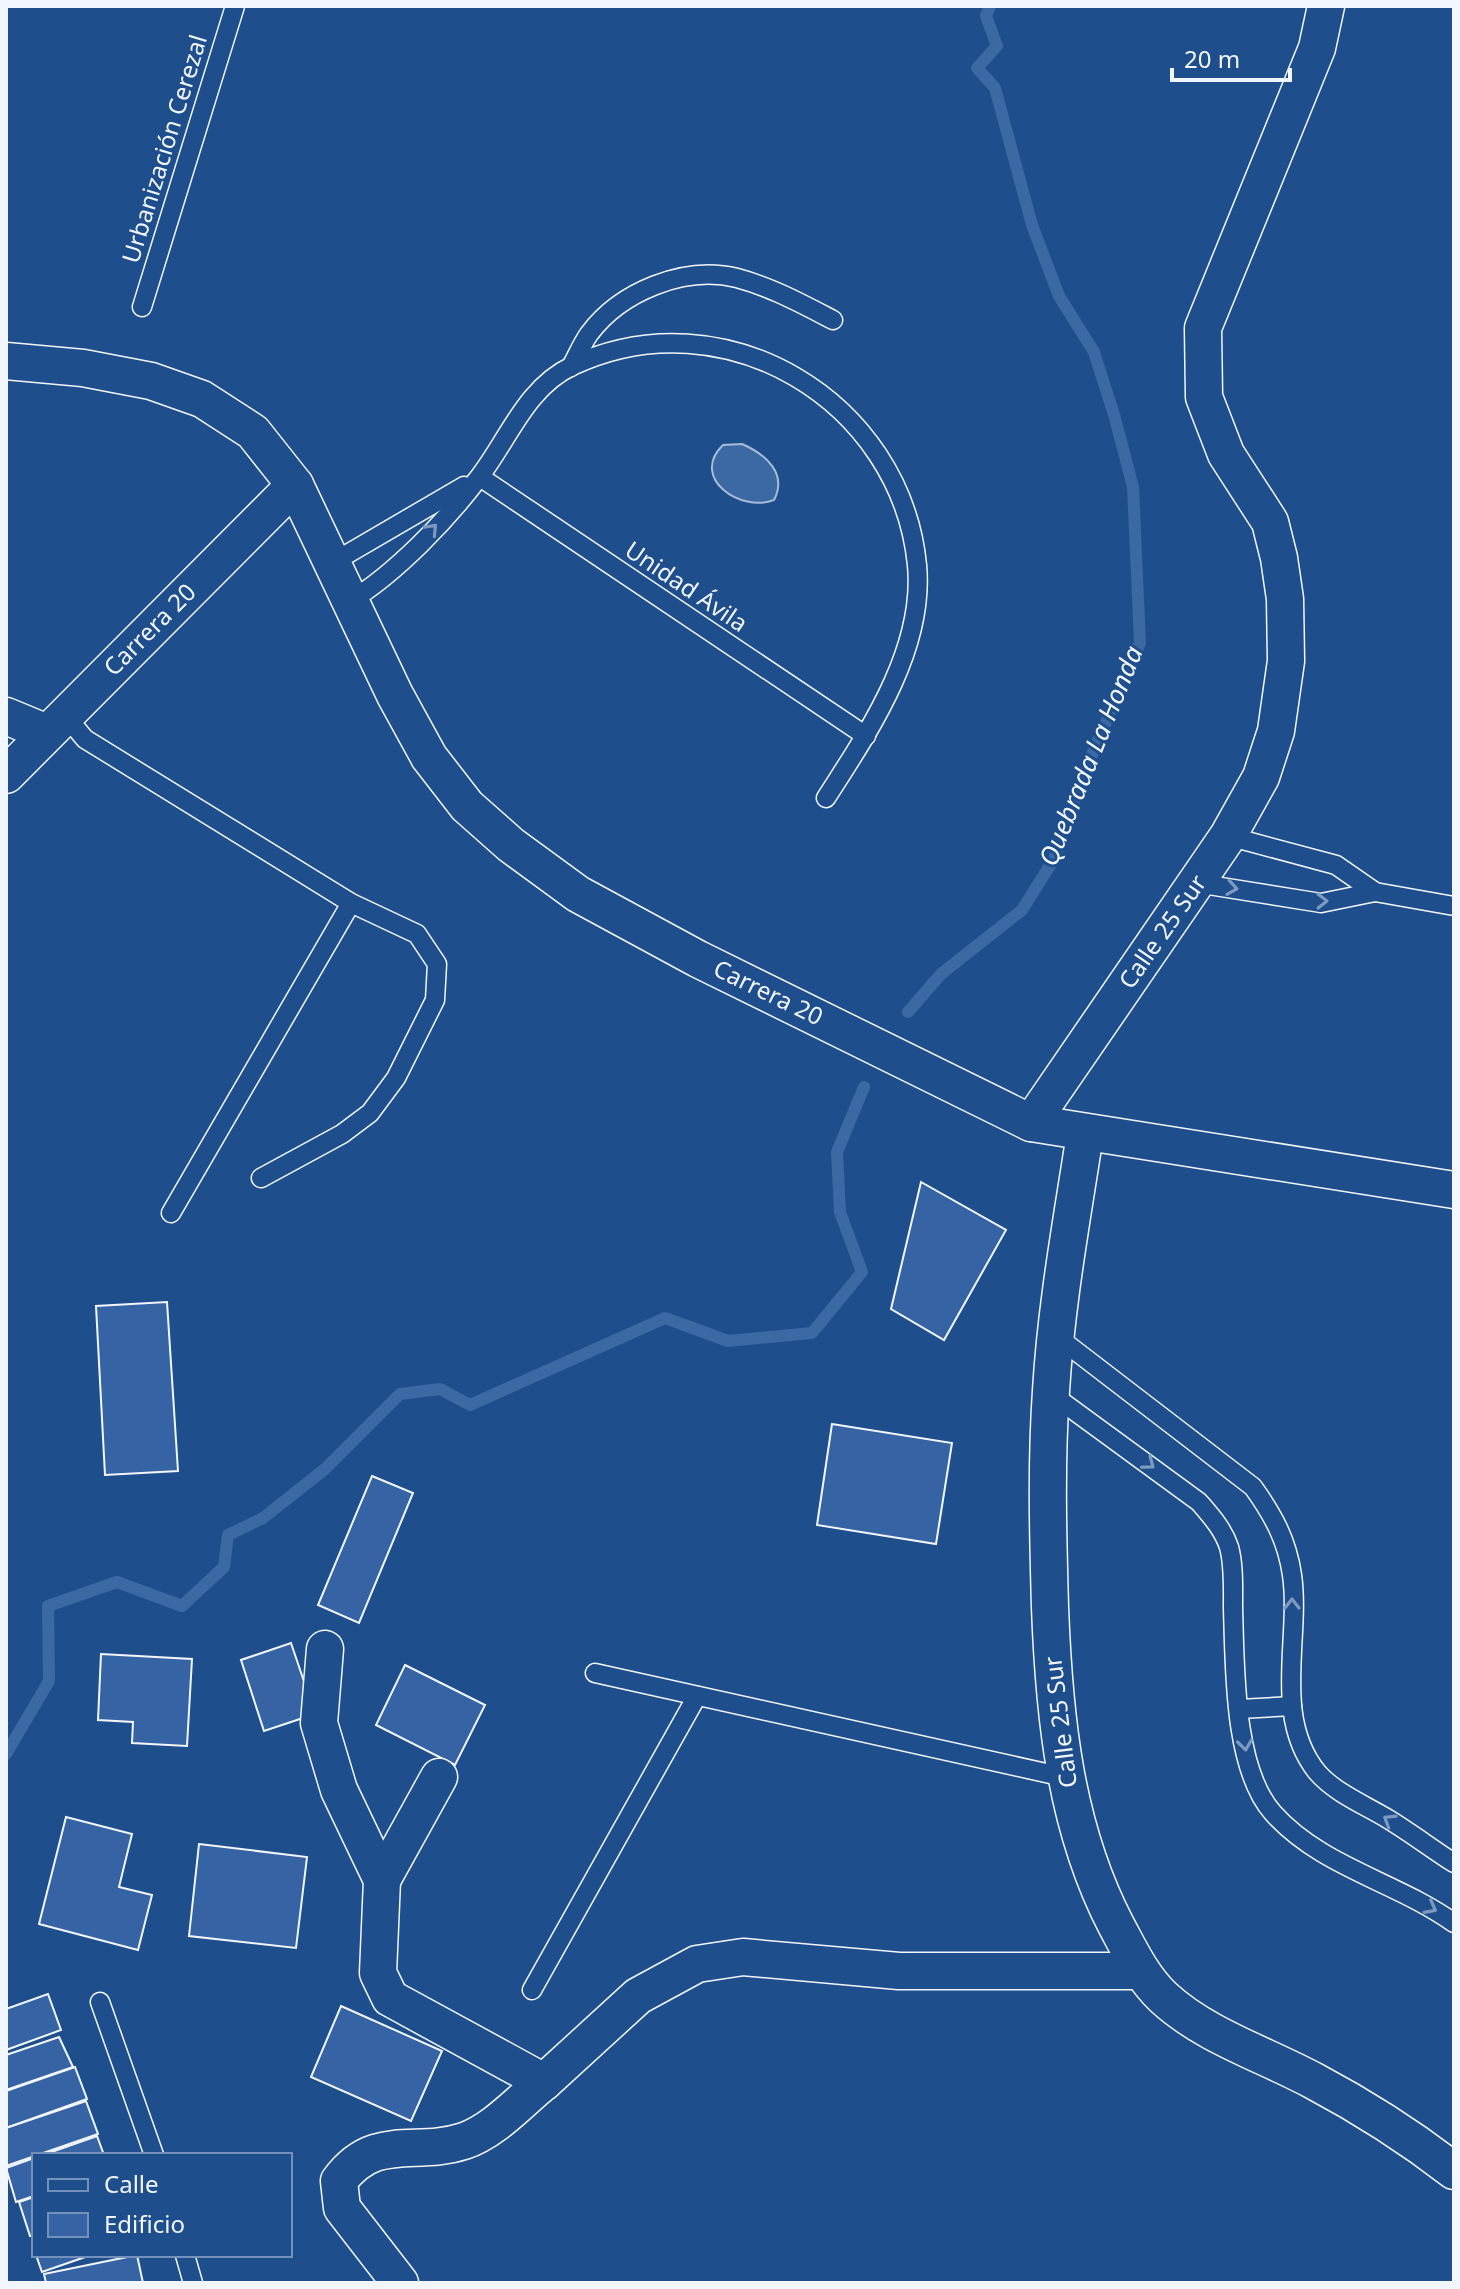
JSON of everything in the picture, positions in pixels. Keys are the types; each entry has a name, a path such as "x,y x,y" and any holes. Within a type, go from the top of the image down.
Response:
{"street":[{"name":"Calle 25 Sur","path":"1031,1123 1228,836 1261,777 1276,731 1286,661 1285,599 1279,558 1270,522 1226,454 1204,397 1203,328 1317,48 1326,6"},
{"name":"Carrera 20","path":"6,361 151,381 202,399 253,432 295,485 429,757 467,806 511,845 578,894 698,959 1031,1123 1085,1134 1454,1190"},
{"name":"Carrera 20","path":"6,775 295,485"},
{"path":"6,716 56,724"},
{"name":"Calle 25 Sur","path":"1085,1134 1055,1335 1050,1393 1048,1538 1052,1654 1064,1777 1105,1903 1141,1971 1164,1997 1205,2028 1314,2081 1415,2140 1454,2171"},
{"path":"325,1649 319,1723 339,1790 382,1880"},
{"path":"439,1777 382,1880 378,1973 390,1998 544,2082"},
{"path":"400,2283 342,2208 339,2181 353,2162 373,2151 461,2142 480,2134 544,2082 638,1996 697,1964 743,1957 899,1971 1141,1971"}],"lane":[{"name":"Urbanización Cerezal","path":"142,307 235,6"},
{"path":"571,367 588,334 619,303 656,284 698,276 735,277 780,293 833,320"},
{"path":"350,601 384,581 480,477 522,411 547,384 571,367 614,352 683,345 717,348 753,357 789,372 823,392 856,423 887,466 906,512 917,567 913,617 899,668 866,736 826,798"},
{"path":"332,563 480,477"},
{"name":"Unidad Ávila","path":"480,477 866,736"},
{"path":"56,724 351,903 417,934 437,964 435,1000 396,1078 370,1113 342,1134 261,1178"},
{"path":"1228,836 1336,865 1375,892"},
{"path":"1196,883 1321,903 1375,892 1454,906"},
{"path":"171,1213 351,903"},
{"path":"1055,1335 1253,1487 1276,1521 1292,1578 1292,1706 1300,1737 1317,1771 1342,1792 1454,1863"},
{"path":"1050,1393 1199,1502 1218,1524 1229,1549 1240,1709 1248,1771 1272,1812 1303,1840 1454,1923"},
{"path":"595,1673 1064,1777"},
{"path":"532,1990 697,1696"},
{"path":"1240,1709 1292,1706"},
{"path":"100,2002 153,2153"},
{"path":"186,2257 193,2283"}],"water":[{"path":"742,444 759,453 776,473 778,490 774,500 747,502 723,490 715,480 712,469 714,457 723,445"}],"building":[{"path":"921,1182 1006,1230 944,1340 891,1309"},
{"path":"167,1302 178,1471 105,1475 96,1306"},
{"path":"832,1424 952,1443 936,1544 817,1525"},
{"path":"372,1476 413,1493 359,1623 318,1605"},
{"path":"291,1643 315,1714 264,1731 241,1660"},
{"path":"101,1654 192,1659 187,1746 132,1743 133,1722 98,1720"},
{"path":"405,1665 485,1705 455,1765 376,1725"},
{"path":"66,1817 132,1834 119,1887 152,1895 138,1950 39,1924"},
{"path":"199,1844 307,1857 296,1948 189,1936"},
{"path":"48,1994 61,2030 6,2050 6,2009"},
{"path":"341,2006 442,2051 411,2121 311,2077"},
{"path":"59,2037 73,2067 6,2090 6,2055"},
{"path":"75,2067 87,2099 6,2128 6,2091"},
{"path":"86,2101 98,2134 43,2153 32,2153 32,2157 6,2166 6,2128"},
{"path":"97,2136 103,2153 49,2153"},
{"path":"32,2159 32,2197 16,2202 6,2168"},
{"path":"32,2198 32,2236 30,2236 19,2202"},
{"path":"37,2257 85,2257 42,2272"},
{"path":"137,2257 143,2283 46,2283 44,2274"}],"waterway":[{"name":"Quebrada La Honda","path":"908,1012 941,974 1022,910 1054,859 1084,773 1140,643 1133,487 1094,352 1059,296 1032,225 995,88 977,68 997,46 986,16 990,6"},
{"name":"Quebrada La Honda","path":"6,1754 49,1681 48,1606 117,1582 182,1606 224,1567 228,1535 263,1518 325,1469 400,1394 440,1389 470,1405 665,1318 728,1341 812,1333 862,1272 840,1212 837,1152 864,1087"}]}
